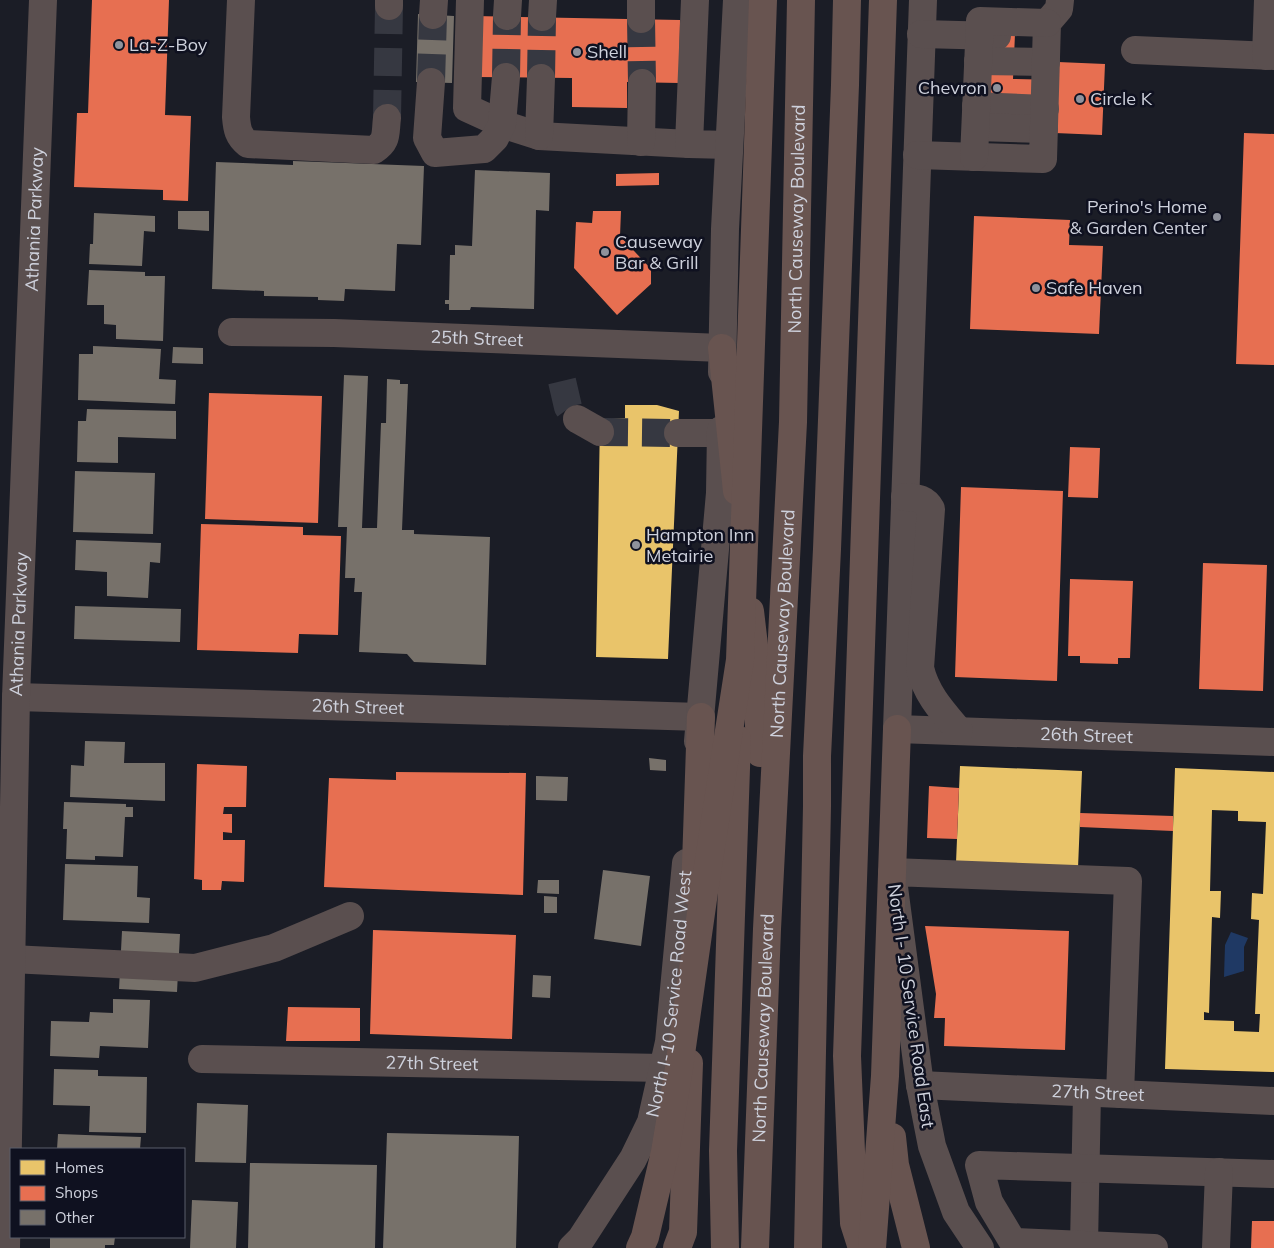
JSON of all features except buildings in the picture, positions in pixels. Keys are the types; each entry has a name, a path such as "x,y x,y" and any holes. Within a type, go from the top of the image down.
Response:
{"highway":[{"path":"725,1248 723,1151 763,0"},
{"name":"North Causeway Boulevard","path":"755,1248 767,929 792,422 801,0"},
{"path":"808,1248 818,806 817,756 847,0"},
{"path":"862,1248 854,1222 847,1056 883,0"},
{"path":"722,348 757,671 767,929"},
{"path":"640,1248 645,1237 665,1152 740,660"},
{"path":"677,1248 683,1232 700,717"},
{"path":"872,1248 885,1076 897,729"},
{"path":"885,1076 895,1165 916,1248"}],"street":[{"name":"Athania Parkway","path":"6,1248 16,697 43,0"},
{"path":"241,0 236,117 237,131 248,144 374,150 382,145 385,138 387,118"},
{"path":"470,0 468,108 502,124 539,136 729,145"},
{"path":"689,144 695,0"},
{"path":"700,717 720,493 722,348 729,145 737,0 733,0"},
{"path":"897,729 923,0"},
{"path":"1135,50 1270,56 1268,0"},
{"path":"974,157 980,22 1050,31"},
{"path":"921,34 979,48 1050,31"},
{"path":"917,155 1043,160 1050,31"},
{"path":"431,82 427,138 434,153 484,150 495,138 502,124 506,77"},
{"path":"539,136 541,78"},
{"path":"641,142 642,82"},
{"path":"976,117 1044,119"},
{"name":"25th Street","path":"232,332 334,333 722,348"},
{"path":"678,433 721,433"},
{"path":"905,497 920,498 927,502 931,509 920,668 923,681 933,700 959,731"},
{"name":"26th Street","path":"16,697 700,717"},
{"name":"North I-10 Service Road West","path":"572,1248 581,1239 633,1159 651,1122 669,1042 700,717"},
{"name":"26th Street","path":"897,729 1274,742"},
{"path":"892,872 1128,881 1120,1094"},
{"name":"North I- 10 Service Road East","path":"892,872 920,1085 932,1146 956,1212 980,1248"},
{"path":"11,959 196,968 274,948 350,916"},
{"name":"27th Street","path":"202,1060 663,1068"},
{"name":"27th Street","path":"920,1085 1274,1101"},
{"path":"1084,1245 1087,1093"},
{"path":"1154,1248 1012,1242 989,1202 979,1165 1274,1174"},
{"path":"1216,1248 1219,1172"}],"water":[{"path":"1231,932 1248,938 1244,947 1244,971 1224,977 1225,945"}],"tunnel":[{"path":"387,118 389,6"},
{"path":"431,82 433,15"},
{"path":"506,77 507,16"},
{"path":"541,78 542,17"},
{"path":"641,19 642,83"},
{"path":"562,381 568,407 577,419"},
{"path":"600,432 678,433"}],"place":[{"name":"La-Z-Boy","path":"119,45"},
{"name":"Shell","path":"577,52"},
{"name":"Chevron","path":"997,88"},
{"name":"Circle K","path":"1080,99"},
{"name":"Perino's Home & Garden Center","path":"1217,217"},
{"name":"Causeway Bar & Grill","path":"605,252"},
{"name":"Safe Haven","path":"1036,288"},
{"name":"Hampton Inn Metairie","path":"636,545"}]}
